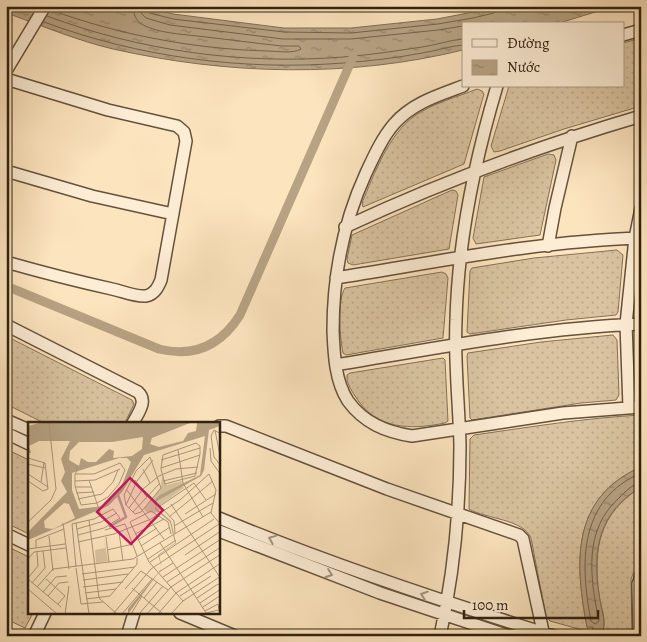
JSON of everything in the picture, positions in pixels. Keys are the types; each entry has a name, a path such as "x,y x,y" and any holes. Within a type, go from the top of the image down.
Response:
{"street":[{"path":"6,262 84,283 147,296 155,292 159,284 186,146 185,136 181,129 173,125 100,108 7,78 45,6"},
{"path":"624,35 641,30"},
{"path":"462,86 415,106 395,123 371,163 345,227 336,278 333,317 336,365 340,383 348,400 364,418 382,429 412,436 563,413 635,407 626,324 641,208"},
{"path":"440,636 447,603 457,513 459,430 455,345 460,258 474,171 496,88"},
{"path":"345,227 425,190 474,171 572,136 641,116"},
{"path":"548,246 572,136"},
{"path":"6,171 92,196 173,214"},
{"path":"336,278 548,246 638,238"},
{"path":"336,365 455,345 563,330 641,324"},
{"path":"6,325 141,394 143,403 134,422"},
{"path":"6,420 28,430"},
{"path":"220,426 226,426 343,473 514,532 523,539 543,634"},
{"path":"6,433 28,444"},
{"path":"220,518 315,556 447,603 554,636"},
{"path":"220,531 314,569 444,616 509,636"},
{"path":"6,534 28,545"},
{"path":"639,636 638,584 641,576"},
{"path":"34,636 45,614"},
{"path":"127,636 134,614"},
{"path":"182,614 235,636"}],"shaded area":[{"path":"641,38 641,106 494,152 491,146 508,88 624,88 624,43"},
{"path":"477,89 484,94 464,164 363,207 362,203 383,155 406,123 430,107"},
{"path":"548,154 554,155 556,160 540,235 476,244 473,238 484,177"},
{"path":"452,190 456,191 458,195 449,249 353,265 348,263 347,259 352,235"},
{"path":"617,250 623,255 618,312 616,315 470,334 467,332 470,271 472,268 534,258"},
{"path":"442,272 448,278 443,338 346,355 343,353 340,310 342,293 345,288"},
{"path":"613,335 617,340 619,395 616,400 581,403 472,420 470,418 468,353 541,342"},
{"path":"6,336 132,400 134,404 125,422 42,422 6,404"},
{"path":"443,358 445,360 448,421 445,423 419,427 395,425 383,421 373,416 363,407 347,380 347,375 350,373"},
{"path":"641,415 641,467 618,480 601,496 590,515 583,535 580,557 580,580 587,627 593,627 593,633 550,621 546,616 531,538 527,532 512,523 469,509 470,439 474,435 537,426"},
{"path":"6,449 28,460 28,534 6,523"},
{"path":"641,487 641,567 633,574 631,579 632,636 602,636 604,621 599,594 597,562 602,533 616,509 627,497"},
{"path":"6,546 28,557 28,614 32,614 25,628 6,619"}],"water":[{"path":"6,6 144,6 173,14 284,28 351,28 437,19 504,6 615,6 563,22 462,22 462,50 420,59 332,69 288,70 200,64 156,58 100,46 6,13"},
{"path":"641,467 641,487 616,508 607,520 602,533 598,547 597,578 604,626 602,636 592,636 593,627 587,627 580,580 580,557 583,535 590,515 601,496 618,480"}],"waterway":[{"path":"6,286 159,349 184,352 206,347 216,341 233,325 240,315 353,57"}]}
